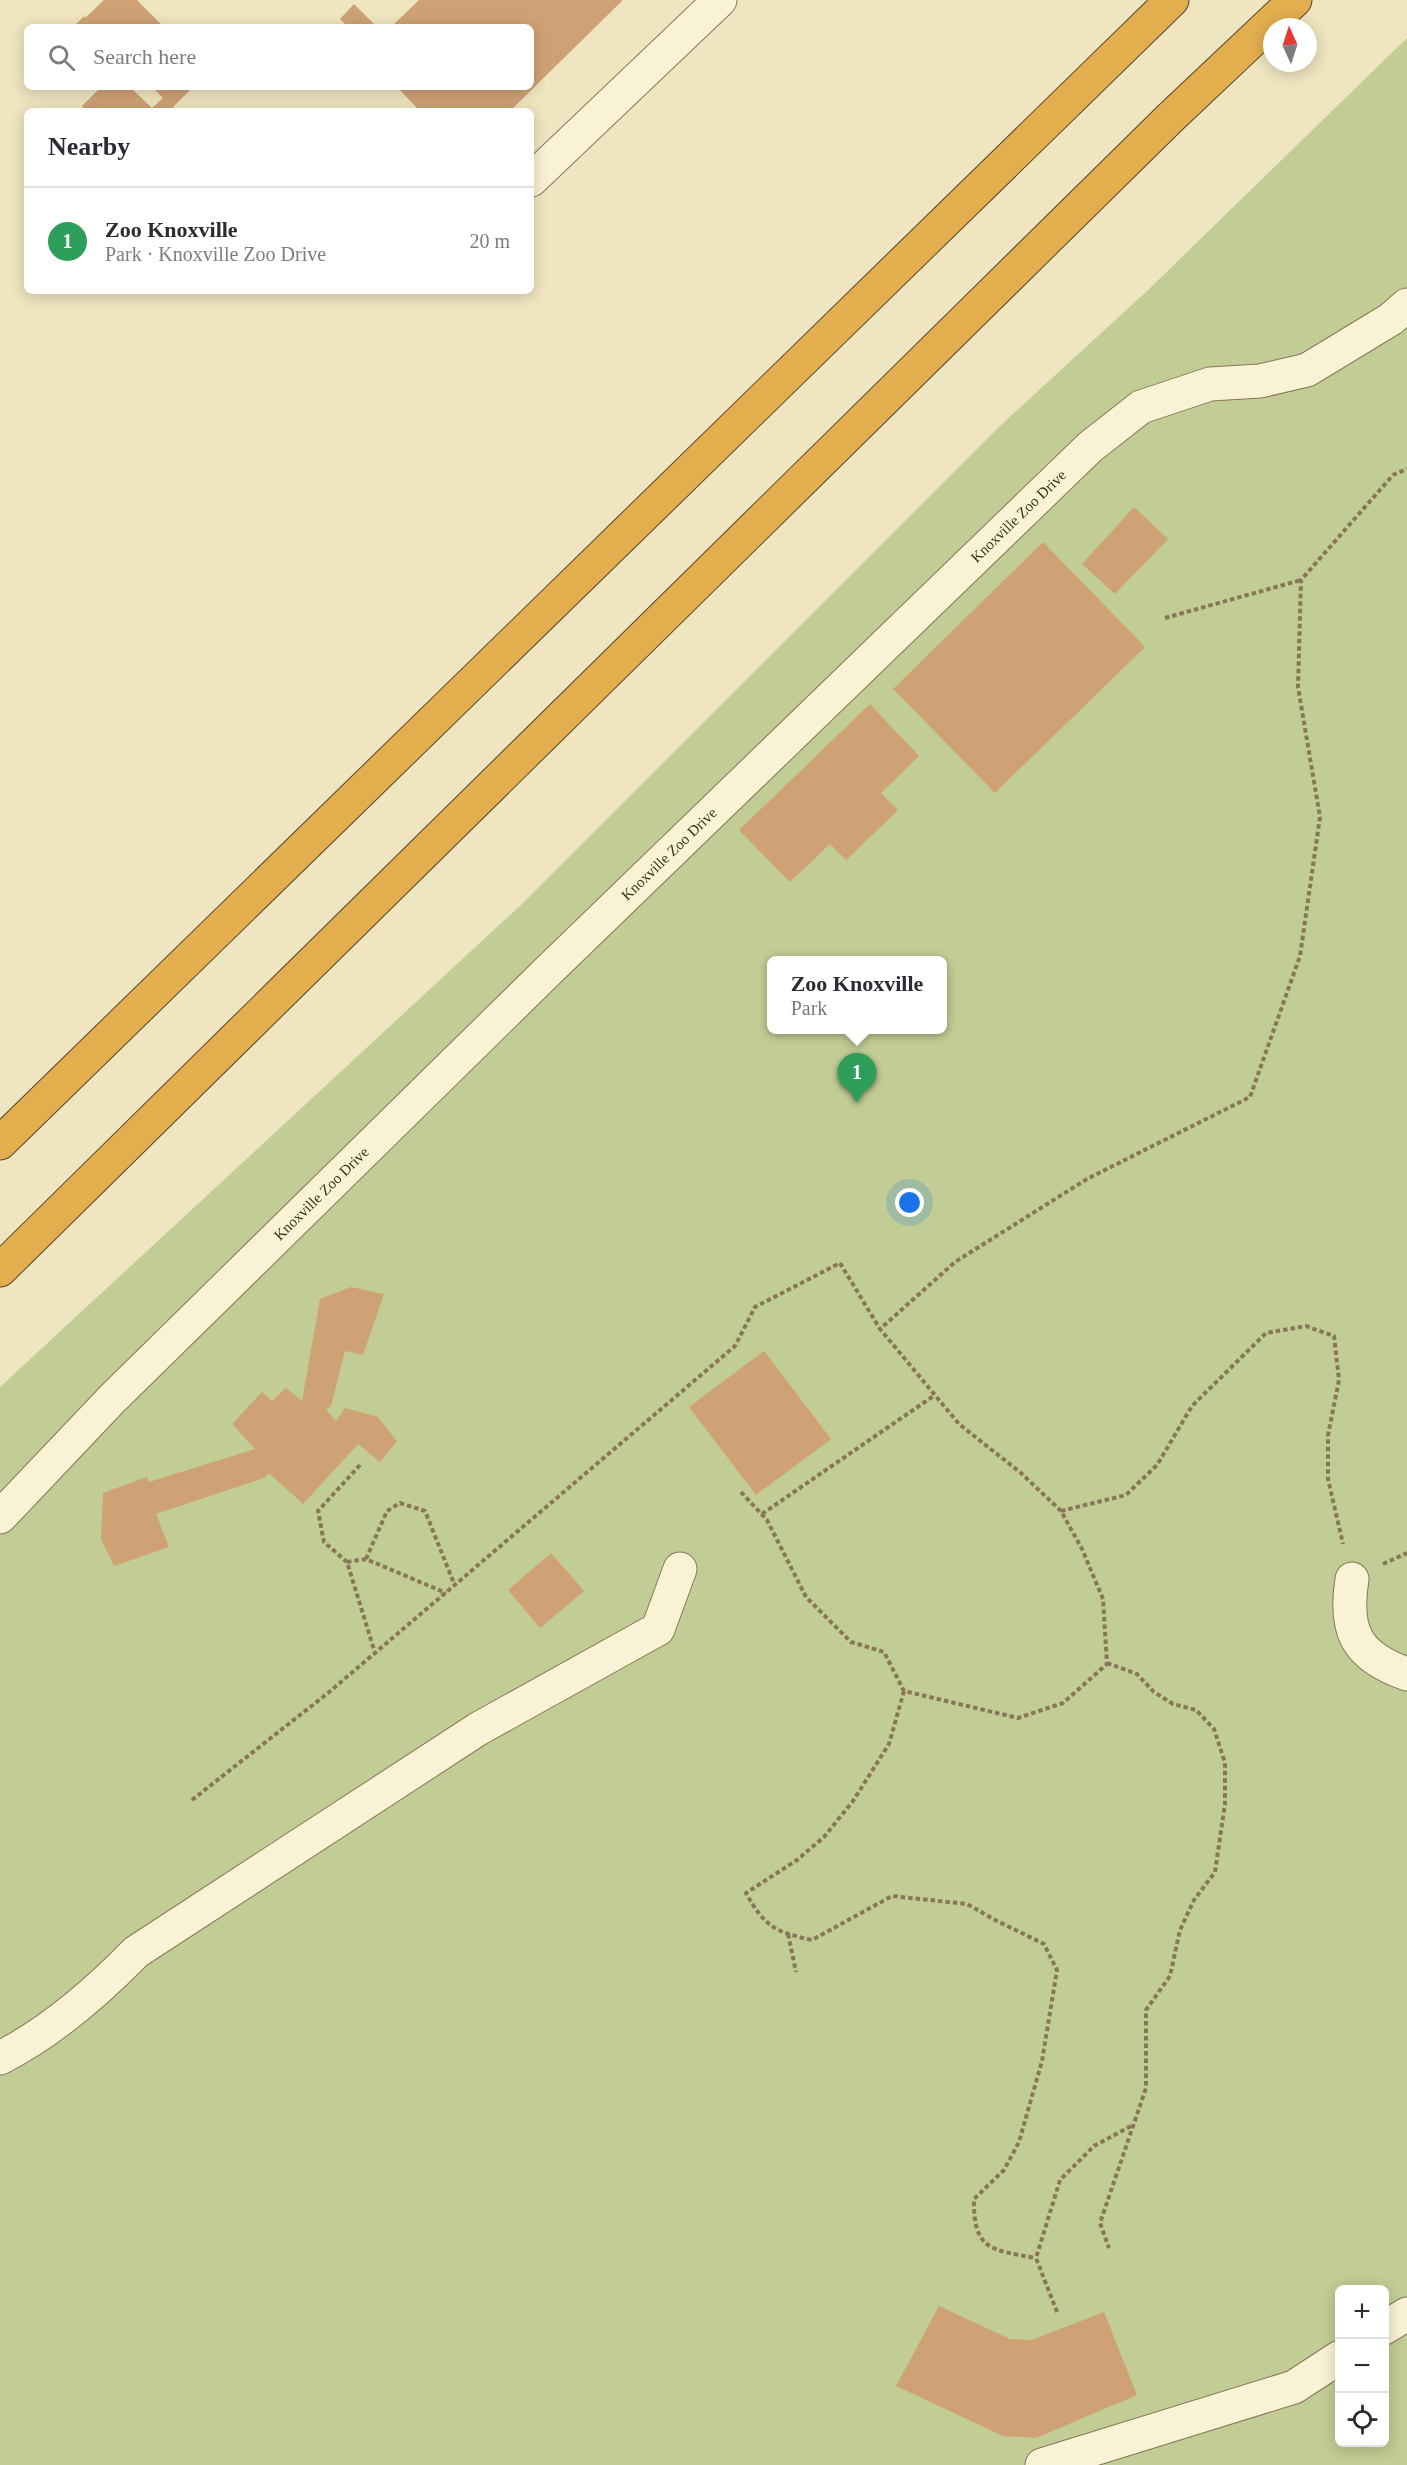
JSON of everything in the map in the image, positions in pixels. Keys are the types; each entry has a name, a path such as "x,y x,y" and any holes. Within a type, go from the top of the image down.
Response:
{"highway":[{"path":"0,1143 1172,0"},
{"path":"0,1270 1170,118 1295,0"}],"street":[{"path":"534,177 720,0"},
{"name":"Knoxville Zoo Drive","path":"0,1517 112,1399 514,1004 1090,447 1141,407 1210,384 1260,381 1307,370 1391,319 1407,305"},
{"path":"0,2058 39,2036 107,1982 136,1952 459,1741 658,1629 680,1569"},
{"path":"1352,1579 1348,1605 1351,1627 1362,1647 1379,1660 1407,1674"},
{"path":"1389,2325 1407,2314"},
{"path":"1042,2465 1294,2387 1335,2360"}],"path":[{"path":"1165,618 1301,580 1393,475 1407,469"},
{"path":"880,1329 955,1262 1077,1185 1250,1097 1300,956 1320,817 1298,687 1301,580"},
{"path":"192,1800 328,1693 735,1346 755,1307 840,1263 880,1329 959,1424 1021,1473 1061,1511 1082,1549 1103,1599 1107,1663"},
{"path":"1061,1511 1126,1495 1157,1465 1191,1406 1266,1333 1305,1326 1334,1336 1339,1380 1328,1435 1328,1479 1352,1579 1407,1553"},
{"path":"762,1514 935,1395"},
{"path":"360,1464 318,1511 324,1542 347,1562 375,1653"},
{"path":"741,1492 762,1514 806,1597 851,1641 884,1652 904,1691 889,1744 854,1801 824,1837 797,1860 746,1893 757,1914 782,1934 812,1940 892,1896 967,1905 1044,1944 1057,1970 1042,2061 1019,2142 1004,2170 974,2199 974,2222 983,2242 998,2252 1036,2258"},
{"path":"366,1559 387,1511 400,1503 424,1511 455,1586"},
{"path":"347,1562 366,1559 446,1593"},
{"path":"904,1691 1018,1718 1063,1702 1107,1663"},
{"path":"1107,1663 1137,1674 1154,1692 1173,1704 1196,1710 1214,1729 1225,1763 1226,1804 1215,1872 1194,1900 1180,1930 1170,1976 1146,2010 1146,2088 1100,2223 1109,2248"},
{"path":"788,1935 796,1972"},
{"path":"1057,2312 1036,2258 1060,2180 1094,2146 1133,2125"}],"green space":[{"path":"1407,38 1407,2465 0,2465 0,1387 522,904 1002,424 1147,291"}],"building":[{"path":"104,0 137,0 161,24 76,24 84,16 85,18"},
{"path":"419,0 623,0 534,87 534,24 394,24"},
{"path":"354,4 374,24 345,24 340,19"},
{"path":"98,90 133,90 152,108 84,108 82,106"},
{"path":"155,90 190,90 172,108 152,108 163,98"},
{"path":"400,90 531,90 513,108 417,108"},
{"path":"1134,507 1168,539 1115,594 1082,564"},
{"path":"1043,542 1145,647 995,793 893,689"},
{"path":"870,704 919,756 881,793 898,810 846,860 830,844 790,882 739,830"},
{"path":"351,1287 384,1294 363,1355 345,1351 331,1406 326,1410 336,1421 345,1408 378,1417 397,1441 380,1462 358,1444 303,1504 269,1473 264,1478 156,1514 169,1547 114,1566 101,1539 103,1493 147,1477 149,1482 255,1449 232,1424 262,1392 272,1401 286,1388 302,1401 320,1299"},
{"path":"764,1351 831,1439 756,1495 689,1407"},
{"path":"551,1553 584,1591 540,1628 508,1590"},
{"path":"939,2306 1010,2339 1032,2340 1104,2312 1137,2395 1036,2438 1003,2436 896,2386"}],"place":[{"name":"Zoo Knoxville","path":"857,1103"}]}
